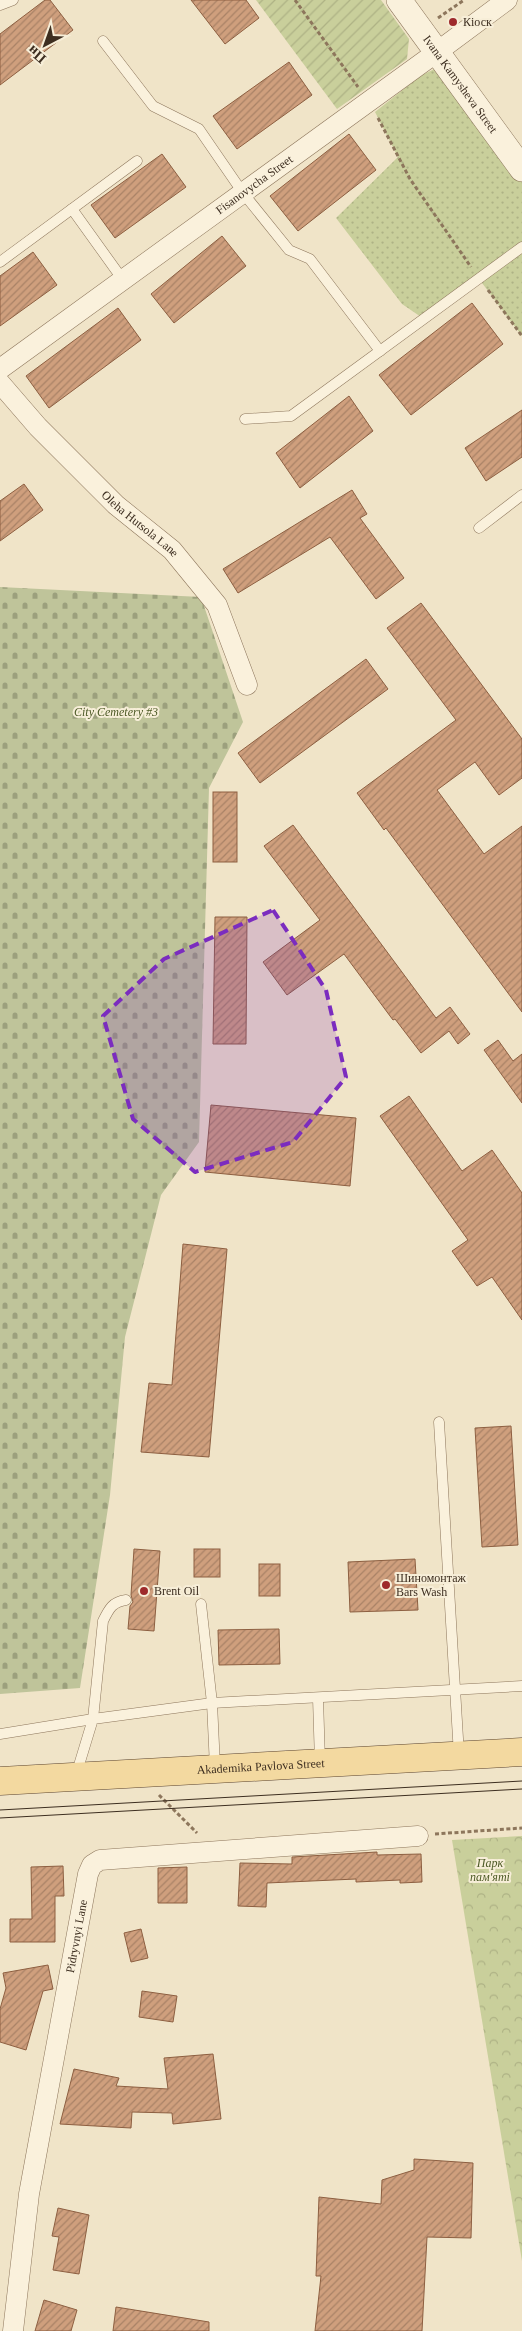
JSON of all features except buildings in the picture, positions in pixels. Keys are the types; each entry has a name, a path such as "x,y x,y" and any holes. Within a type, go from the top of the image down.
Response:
{"main road":[{"name":"Akademika Pavlova Street","path":"0,1781 216,1771 522,1752"}],"street":[{"name":"Ivana Kamysheva Street","path":"398,0 522,169"},
{"name":"Fisanovycha Street","path":"0,369 507,0"},
{"name":"Oleha Hutsola Lane","path":"0,383 38,427 116,505 172,550 217,606 247,685"},
{"name":"Pidryvnyi Lane","path":"13,2331 29,2194 88,1874 92,1865 100,1860 418,1836"}],"lane":[{"path":"0,5 13,0"},
{"path":"103,41 153,106 199,129 243,193 289,250 310,258 380,351"},
{"path":"0,262 137,160"},
{"path":"72,208 123,280"},
{"path":"245,419 291,416 522,247"},
{"path":"478,528 522,496"},
{"path":"439,1422 459,1756"},
{"path":"75,1777 94,1719 103,1621 110,1606 118,1601 126,1600"},
{"path":"201,1604 212,1703 216,1771"},
{"path":"0,1734 212,1703 522,1686"},
{"path":"318,1698 320,1765"}],"path":[{"path":"295,0 369,102 410,179 479,279 522,336"},
{"path":"136,1775 153,1788 215,1851"},
{"path":"418,1836 522,1828"}],"highlighted area":[{"path":"273,910 326,990 346,1077 293,1142 195,1172 133,1119 103,1016 164,959"}],"green space":[{"path":"256,0 381,0 409,39 407,59 337,109"},
{"path":"445,64 522,169 522,336 479,279 424,319 402,304 336,218 398,157 375,112 420,76"},
{"name":"City Cemetery #3","path":"0,587 201,597 243,722 209,788 199,1142 161,1195 125,1337 110,1495 80,1688 0,1694"},
{"name":"Парк пам'яті","path":"522,1836 522,2261 452,1840"}],"tram line":[{"path":"0,1810 522,1781"},
{"path":"0,1818 522,1789"}],"place":[{"name":"Кіоск","path":"453,22"},
{"name":"Шиномонтаж Bars Wash","path":"386,1585"},
{"name":"Brent Oil","path":"144,1591"}]}
